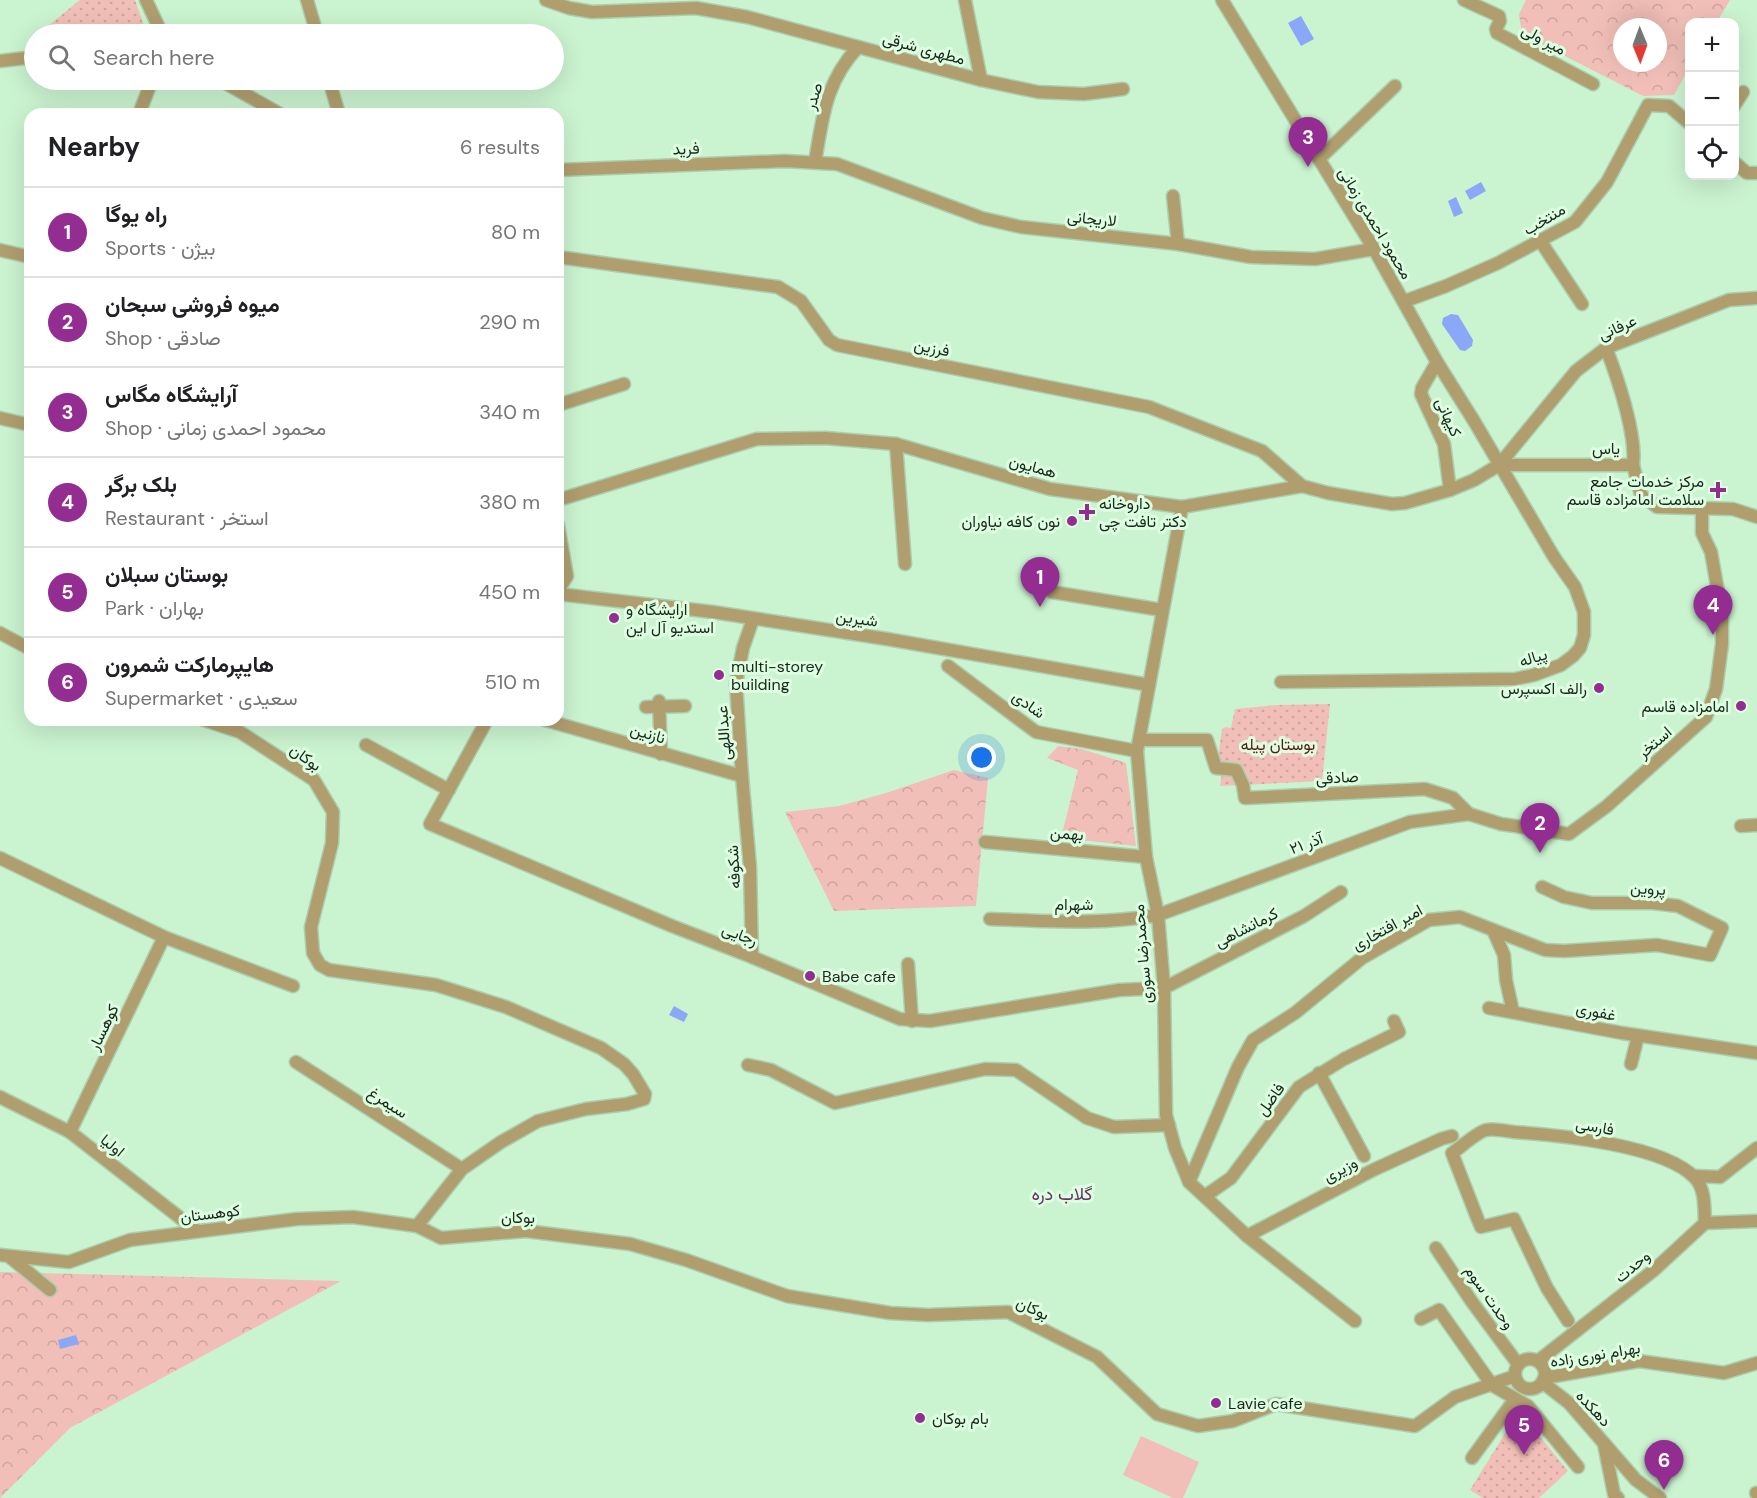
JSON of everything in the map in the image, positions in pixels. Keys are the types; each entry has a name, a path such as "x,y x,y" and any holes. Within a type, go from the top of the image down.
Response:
{"street":[{"path":"146,0 157,24"},
{"path":"307,0 314,24"},
{"name":"مطهری شرقی","path":"546,0 569,8 592,12 696,8 756,19 981,80 1038,92 1084,94 1123,89"},
{"path":"965,0 981,80"},
{"name":"محمود احمدی زمانی","path":"1222,0 1405,301 1437,362 1499,465"},
{"name":"میر ولی","path":"1464,0 1499,16 1497,33 1593,84"},
{"name":"صدر","path":"815,162 825,102 843,63 858,47"},
{"path":"0,61 24,58"},
{"path":"1319,159 1395,86"},
{"path":"141,108 148,90"},
{"path":"235,90 262,108"},
{"path":"332,90 337,108"},
{"path":"1739,98 1743,92"},
{"name":"منتخب","path":"1405,301 1456,282 1541,242 1575,222 1607,182 1648,105 1669,106 1685,120"},
{"name":"فرید","path":"564,170 785,160 815,162"},
{"name":"لاریجانی","path":"815,162 837,164 982,218 1021,227 1178,244 1251,257 1315,259 1374,249"},
{"path":"1739,166 1747,173 1757,173"},
{"path":"1173,196 1178,244"},
{"path":"1541,242 1582,304"},
{"path":"0,250 24,256"},
{"name":"فرزین","path":"564,258 778,287 801,301 829,340 837,345 1149,406 1262,451 1302,486"},
{"name":"عرفانی","path":"1499,465 1576,371 1606,348 1729,300 1757,298"},
{"path":"1606,348 1631,434 1633,465"},
{"name":"کیهانی","path":"1437,362 1421,394 1444,444 1450,490"},
{"path":"564,403 624,384"},
{"path":"0,418 24,424"},
{"name":"همایون","path":"564,498 757,439 825,438 896,444 1050,489 1182,507 1302,486 1392,504 1405,503 1450,490 1474,480 1499,465"},
{"path":"896,444 905,564"},
{"name":"یاس","path":"1499,465 1633,465 1641,495 1657,507 1732,510 1757,517"},
{"name":"پیاله","path":"1281,682 1515,679 1550,670 1573,656 1580,648 1584,635 1584,612 1575,587 1554,557 1499,465"},
{"name":"محمدرضا سوری","path":"1182,507 1138,745 1146,857 1158,915 1164,988 1166,1116 1175,1148 1190,1182 1247,1236 1356,1321"},
{"name":"استخر","path":"1569,834 1607,806 1706,717 1716,688 1722,644 1722,614 1713,562 1702,533 1702,509"},
{"path":"564,559 567,576 564,581"},
{"path":"1052,592 1162,610"},
{"name":"شیرین","path":"564,593 713,612 887,639 1149,685"},
{"name":"عبداللهی","path":"742,776 736,683 743,648 753,619"},
{"path":"0,633 24,646"},
{"name":"شادی","path":"948,666 1036,732 1138,745"},
{"path":"661,754 655,705 685,706"},
{"name":"بوکان","path":"222,726 240,732 314,780 333,812 332,843 311,927 313,953 320,965 329,970 436,985 506,1007 601,1048 624,1064 645,1094 644,1099 636,1102 586,1109 538,1121 501,1142 462,1169 417,1226 441,1238 526,1231 630,1244 686,1260 787,1296 890,1313 928,1315 1008,1312 1097,1357 1157,1414 1198,1426 1233,1421 1276,1404 1415,1426 1455,1397 1492,1385 1516,1370"},
{"name":"رجایی","path":"484,726 430,824 900,1019 930,1021 1119,990 1164,988"},
{"name":"نازنین","path":"564,726 742,776"},
{"name":"صادقی","path":"1138,745 1207,740 1216,768 1236,770 1243,785 1245,798 1425,789 1453,798 1469,814 1501,824 1569,834"},
{"path":"366,745 449,790"},
{"name":"شکوفه","path":"742,776 750,867 752,957"},
{"name":"۲۱ آذر","path":"1158,915 1410,822 1469,814"},
{"path":"1741,826 1757,825"},
{"name":"بهمن","path":"985,842 1146,857"},
{"path":"0,858 164,937 293,986"},
{"name":"پروین","path":"1542,887 1564,897 1592,903 1653,903 1678,906 1722,928 1710,955"},
{"name":"کرمانشاهی","path":"1164,988 1304,916 1341,892"},
{"name":"شهرام","path":"990,920 1084,922 1140,919 1158,915"},
{"name":"امیر افتخاری","path":"1190,1182 1238,1066 1253,1040 1295,1013 1362,958 1429,920 1460,917 1545,950 1564,951 1658,945 1710,955"},
{"path":"1493,930 1504,955 1506,980 1513,1012"},
{"name":"کوهسار","path":"70,1132 164,937"},
{"path":"908,964 912,1021"},
{"name":"غفوری","path":"1489,1008 1638,1036 1757,1053"},
{"name":"فاضل","path":"1205,1196 1231,1178 1299,1087 1319,1073 1400,1032 1394,1021"},
{"path":"1631,1064 1638,1036"},
{"name":"سیمرغ","path":"296,1062 462,1169"},
{"path":"748,1065 771,1070 835,1103 985,1069 1016,1070 1087,1118 1114,1127 1169,1125"},
{"path":"1319,1073 1364,1156"},
{"name":"اولیا","path":"0,1097 70,1132 198,1231"},
{"name":"فارسی","path":"1569,1321 1547,1288 1514,1219 1481,1227 1452,1153 1486,1130 1573,1138 1648,1153 1694,1176"},
{"name":"وزیری","path":"1247,1236 1373,1170 1452,1136"},
{"path":"1694,1176 1720,1177 1757,1148"},
{"path":"1694,1176 1701,1185 1704,1197 1705,1222 1757,1221"},
{"name":"کوهستان","path":"5,1257 69,1262 130,1240 297,1219 353,1217 417,1226"},
{"name":"وحدت","path":"1538,1361 1654,1270 1705,1222"},
{"name":"وحدت سوم","path":"1436,1248 1516,1370"},
{"path":"0,1250 5,1257 50,1290"},
{"path":"1421,1319 1439,1310 1492,1385 1528,1406 1578,1467"},
{"path":"1525,1359 1538,1361 1544,1368 1543,1380 1536,1387 1527,1388 1519,1384 1516,1370 1525,1359"},
{"name":"بهرام نوری زاده","path":"1543,1380 1639,1361 1724,1372 1757,1363"},
{"name":"دهکده","path":"1543,1380 1569,1403 1604,1443 1614,1494 1618,1498"},
{"path":"1472,1458 1515,1399"},
{"path":"1604,1443 1636,1480 1660,1498"}],"green space":[{"path":"80,0 135,0 144,24 50,24"},
{"path":"1526,0 1730,0 1719,18 1685,18 1685,75 1674,95 1643,96 1522,34 1519,14"},
{"name":"بوستان پیله","path":"1330,704 1322,781 1220,786 1222,772 1217,766 1222,729 1231,728 1235,709"},
{"path":"1058,746 1082,749 1126,763 1136,846 1061,838 1078,770 1047,758"},
{"path":"954,770 988,778 976,906 834,911 785,812 839,806"},
{"path":"0,1272 341,1281 70,1428 0,1498"},
{"path":"1519,1411 1568,1471 1539,1498 1483,1498 1470,1490"},
{"path":"1141,1436 1199,1462 1183,1498 1173,1498 1123,1475"}],"water":[{"path":"1301,16 1314,39 1301,46 1288,23"},
{"path":"1481,182 1486,191 1470,200 1465,191"},
{"path":"1456,197 1463,213 1454,217 1448,201"},
{"path":"1451,314 1458,315 1473,340 1472,346 1465,351 1460,350 1442,324 1443,318"},
{"path":"674,1006 688,1014 684,1022 669,1015"},
{"path":"76,1335 79,1344 60,1349 58,1340"}],"place":[{"name":"آرایشگاه مگاس","path":"1308,167"},
{"name":"مرکز خدمات جامع سلامت امامزاده قاسم","path":"1718,490"},
{"name":"داروخانه دکتر تافت چی","path":"1087,512"},
{"name":"نون کافه نیاوران","path":"1072,521"},
{"name":"راه یوگا","path":"1040,607"},
{"name":"ارایشگاه و استدیو آل این","path":"614,618"},
{"name":"بلک برگر","path":"1713,635"},
{"name":"multi-storey building","path":"719,675"},
{"name":"رالف اکسپرس","path":"1599,688"},
{"name":"امامزاده قاسم","path":"1741,706"},
{"name":"میوه فروشی سبحان","path":"1540,853"},
{"name":"Babe cafe","path":"810,976"},
{"name":"Lavie cafe","path":"1216,1403"},
{"name":"بام بوکان","path":"920,1418"},
{"name":"بوستان سبلان","path":"1524,1455"},
{"name":"هایپرمارکت شمرون","path":"1664,1490"}],"district":[{"name":"گلاب دره","path":"1062,1194"}]}
